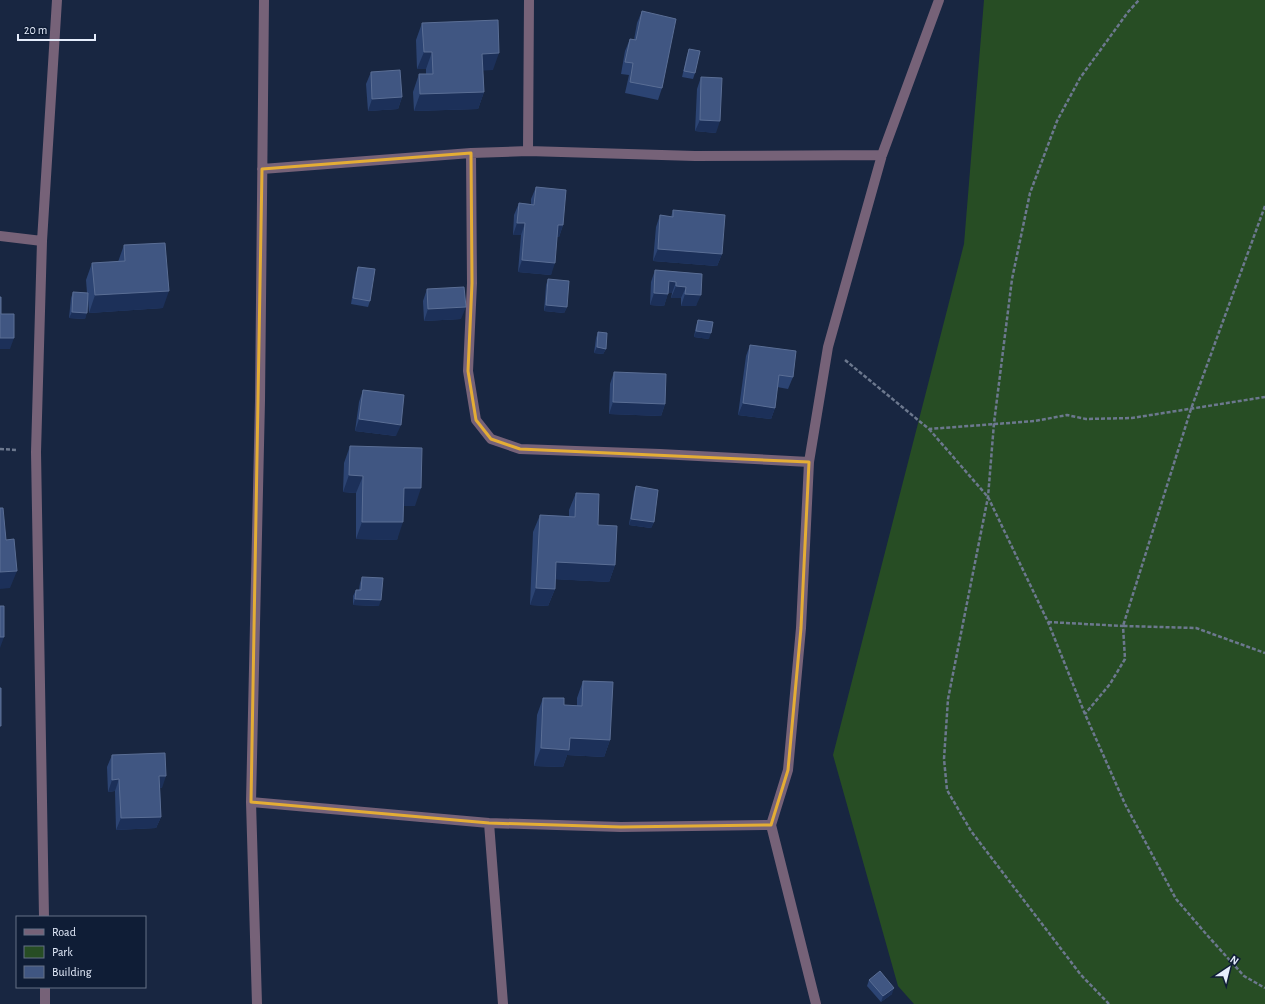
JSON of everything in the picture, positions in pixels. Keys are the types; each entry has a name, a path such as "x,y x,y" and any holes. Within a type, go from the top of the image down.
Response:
{"street":[{"path":"44,916 36,452 42,241 57,0"},
{"path":"257,1004 251,802 260,401 264,0"},
{"path":"528,151 529,0"},
{"path":"816,1004 771,825 788,770 801,628 809,462 828,347 882,155 939,0"},
{"path":"262,170 471,152 528,151 696,156 882,155"},
{"path":"471,152 472,283 468,371 476,420 491,439 520,449 660,454 809,462"},
{"path":"0,236 42,241"},
{"path":"251,802 489,823 621,827 771,825"},
{"path":"489,823 503,1004"},
{"path":"45,988 45,1004"}],"path":[{"path":"1109,1004 1081,975 975,837 946,790 944,759 948,699 988,497 994,423 1012,279 1030,193 1057,121 1080,78 1128,12 1139,0"},
{"path":"1085,714 1110,684 1125,659 1122,626 1191,409 1265,206"},
{"path":"828,347 928,429 988,497 1048,622 1085,714 1125,804 1176,899 1244,976 1265,988"},
{"path":"928,429 1035,421 1067,415 1086,419 1132,418 1265,397"},
{"path":"1048,622 1196,628 1265,653"}],"highlighted area":[{"path":"471,153 472,283 468,371 476,420 491,439 520,449 809,462 801,628 788,770 771,825 621,827 489,823 251,802 262,169"}],"green space":[{"path":"984,0 1265,0 1265,1004 914,1004 898,986 833,755 964,244"}],"building":[{"path":"642,11 676,19 662,88 630,82 633,63 625,62 630,39 636,40"},
{"path":"498,20 499,53 482,54 484,92 420,94 419,74 433,74 432,52 424,52 422,23"},
{"path":"689,49 700,51 695,73 684,71"},
{"path":"400,70 402,97 372,99 371,72"},
{"path":"701,77 722,78 720,121 700,120"},
{"path":"536,187 566,190 563,225 558,225 555,263 522,260 525,223 517,223 519,203 534,205"},
{"path":"673,210 725,215 722,254 658,249 660,215 673,217"},
{"path":"165,243 169,291 95,295 92,263 125,261 124,245"},
{"path":"358,267 375,269 370,301 353,298"},
{"path":"655,270 702,274 701,295 685,294 686,287 676,286 676,282 669,281 668,294 654,293"},
{"path":"548,279 569,281 567,307 546,305"},
{"path":"464,287 466,307 428,309 427,289"},
{"path":"73,292 88,293 87,313 72,312"},
{"path":"0,297 1,314 14,314 14,338 0,338"},
{"path":"698,320 713,322 711,333 696,331"},
{"path":"598,332 607,333 606,349 597,347"},
{"path":"750,345 796,351 793,377 779,375 775,408 743,403"},
{"path":"614,372 666,374 665,404 613,402"},
{"path":"363,390 404,395 401,425 359,419"},
{"path":"350,446 422,448 421,488 404,488 403,522 362,522 363,476 349,475"},
{"path":"636,486 658,490 654,522 631,519"},
{"path":"576,493 599,494 598,525 617,526 615,565 556,562 555,589 536,588 540,515 575,517"},
{"path":"0,508 3,508 6,540 14,539 17,571 0,572"},
{"path":"362,577 383,578 381,600 355,599 356,590 361,590"},
{"path":"0,606 4,606 4,637 0,637"},
{"path":"583,681 613,682 610,740 570,738 569,750 541,748 543,698 564,698 564,705 582,706"},
{"path":"1,688 1,726 0,726"},
{"path":"165,753 166,776 159,776 161,817 121,818 119,779 112,780 112,755"},
{"path":"880,971 894,988 883,996 869,980"}]}
